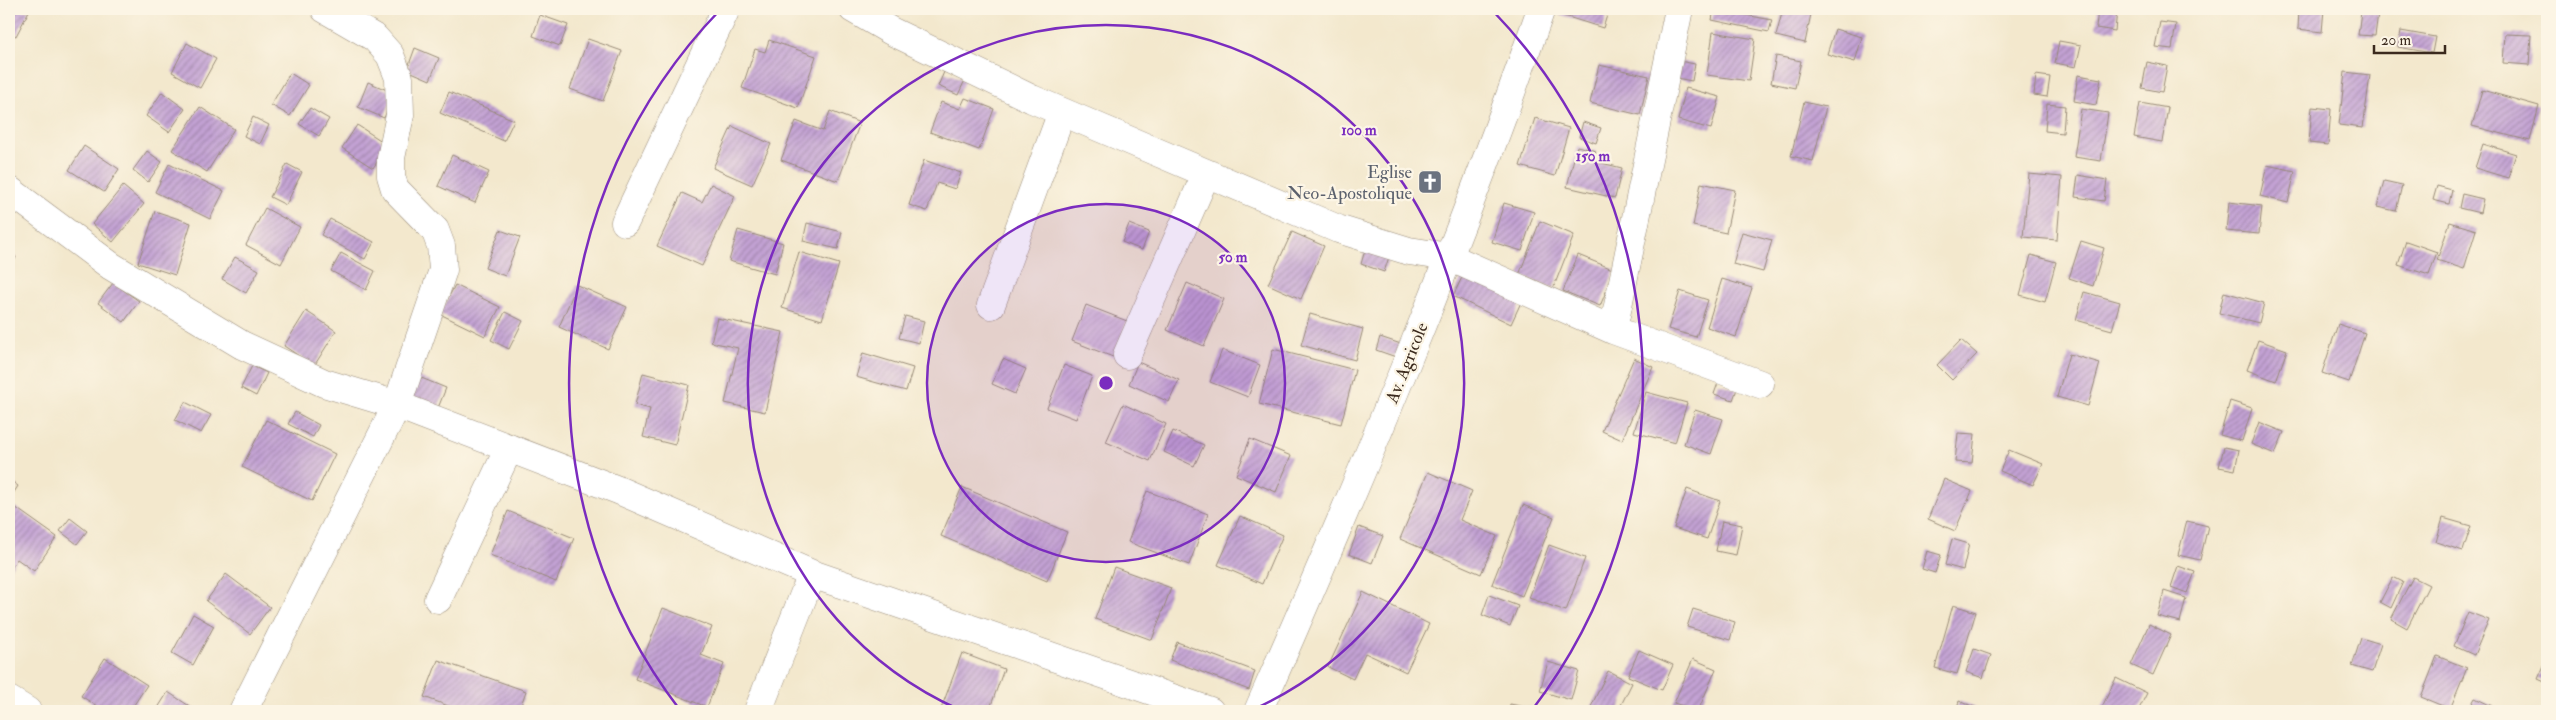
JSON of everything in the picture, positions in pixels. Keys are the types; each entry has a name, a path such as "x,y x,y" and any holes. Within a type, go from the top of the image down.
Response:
{"street":[{"path":"243,711 397,405 443,270 441,246 435,230 395,190 390,176 391,158 400,115 399,78 390,55 375,38 325,9"},
{"path":"625,222 726,9"},
{"path":"853,9 891,31 1062,112 1338,229 1409,251 1449,257 1613,330 1760,384"},
{"name":"Av. Agricole","path":"1258,711 1354,495 1511,96 1541,9"},
{"path":"1613,330 1679,9"},
{"path":"991,305 1062,112"},
{"path":"1127,355 1206,174"},
{"path":"9,190 110,266 242,344 324,382 397,405 618,490 812,574 1210,711"},
{"path":"438,599 509,448"},
{"path":"758,711 812,574"},
{"path":"9,700 27,711"}],"building":[{"path":"9,9 29,11 16,36 9,33"},
{"path":"1556,9 1609,9 1603,28 1555,13"},
{"path":"1714,9 1772,20 1769,32 1712,20"},
{"path":"1783,9 1812,9 1805,43 1776,36"},
{"path":"2098,9 2117,10 2115,31 2096,28"},
{"path":"2299,9 2324,9 2322,32 2298,29"},
{"path":"2361,11 2378,13 2375,36 2358,35"},
{"path":"540,15 568,25 560,46 533,36"},
{"path":"2160,22 2176,24 2172,49 2155,47"},
{"path":"1835,29 1862,37 1855,62 1827,54"},
{"path":"2401,31 2435,37 2432,53 2398,47"},
{"path":"1713,32 1755,39 1749,81 1707,75"},
{"path":"2505,34 2531,35 2529,65 2503,63"},
{"path":"588,39 622,51 603,101 570,89"},
{"path":"769,40 816,56 798,108 742,88 755,49 765,52"},
{"path":"2059,41 2081,45 2076,67 2055,63"},
{"path":"187,43 216,59 200,88 172,72"},
{"path":"415,48 439,58 430,80 407,70"},
{"path":"1776,56 1801,61 1795,88 1771,83"},
{"path":"1679,61 1695,64 1692,81 1676,78"},
{"path":"2147,62 2167,66 2162,92 2142,88"},
{"path":"1599,65 1649,76 1640,115 1590,103"},
{"path":"944,72 965,80 958,95 938,86"},
{"path":"2345,72 2370,75 2363,128 2339,125"},
{"path":"290,73 309,85 290,116 271,105"},
{"path":"2036,75 2050,77 2047,97 2034,95"},
{"path":"2078,75 2101,79 2096,105 2074,101"},
{"path":"368,82 394,93 384,118 358,107"},
{"path":"1686,88 1720,97 1711,129 1678,120"},
{"path":"2482,90 2539,106 2530,141 2472,126"},
{"path":"162,92 185,109 169,132 146,116"},
{"path":"449,92 514,120 504,141 440,113"},
{"path":"965,98 994,109 979,150 930,132 941,102 960,109"},
{"path":"1804,102 1826,107 1813,161 1791,156"},
{"path":"2140,103 2168,108 2162,142 2134,137"},
{"path":"2047,104 2065,106 2063,133 2045,131"},
{"path":"200,107 234,129 207,172 172,150"},
{"path":"2312,107 2331,109 2328,145 2309,143"},
{"path":"310,108 329,119 319,136 299,124"},
{"path":"2081,109 2108,113 2101,161 2074,157"},
{"path":"830,111 860,123 838,181 781,160 796,121 823,131"},
{"path":"253,117 269,125 260,144 244,136"},
{"path":"1535,118 1569,128 1555,176 1520,166"},
{"path":"1583,122 1601,128 1596,143 1579,137"},
{"path":"357,125 388,145 373,168 342,148"},
{"path":"732,126 771,144 752,185 713,168"},
{"path":"2483,144 2516,154 2508,178 2475,168"},
{"path":"84,146 119,169 104,192 69,170"},
{"path":"1577,146 1596,151 1593,161 1622,168 1615,198 1567,187"},
{"path":"147,151 162,162 148,182 133,170"},
{"path":"452,155 489,172 475,203 438,186"},
{"path":"924,160 961,173 955,189 937,183 927,211 909,205"},
{"path":"169,164 224,191 210,219 155,192"},
{"path":"287,164 302,172 286,205 270,197"},
{"path":"2267,165 2295,171 2288,203 2260,196"},
{"path":"2029,174 2062,177 2057,240 2023,237"},
{"path":"2078,175 2107,180 2104,201 2075,197"},
{"path":"2384,181 2402,185 2396,211 2377,207"},
{"path":"1701,183 1735,190 1726,233 1693,226"},
{"path":"711,184 735,196 702,266 657,246 682,193 702,202"},
{"path":"123,186 144,204 113,242 92,224"},
{"path":"2437,186 2452,190 2449,204 2433,200"},
{"path":"2462,194 2483,199 2480,213 2459,208"},
{"path":"2229,202 2262,206 2259,234 2226,231"},
{"path":"1504,203 1534,212 1522,251 1492,242"},
{"path":"265,208 300,227 281,264 246,245"},
{"path":"155,211 191,223 175,275 138,263"},
{"path":"330,219 374,242 365,259 321,235"},
{"path":"1540,221 1574,235 1553,289 1519,275"},
{"path":"2450,222 2476,230 2464,269 2437,260"},
{"path":"807,223 842,232 838,249 803,241"},
{"path":"1129,224 1149,232 1142,250 1122,242"},
{"path":"500,230 520,237 505,276 485,268"},
{"path":"738,230 783,243 775,274 729,261"},
{"path":"1292,232 1324,246 1301,299 1268,284"},
{"path":"1742,232 1772,240 1763,272 1733,264"},
{"path":"2081,241 2104,248 2093,286 2069,278"},
{"path":"2406,241 2437,252 2429,275 2398,265"},
{"path":"1365,250 1389,257 1384,272 1361,264"},
{"path":"799,252 839,264 822,320 782,308"},
{"path":"9,253 16,257 9,271"},
{"path":"341,253 375,271 366,290 331,271"},
{"path":"1578,255 1615,270 1600,306 1563,291"},
{"path":"2031,255 2056,262 2045,302 2020,295"},
{"path":"235,257 259,270 246,293 222,279"},
{"path":"1466,269 1524,296 1511,324 1453,296"},
{"path":"1722,279 1752,288 1736,337 1707,327"},
{"path":"113,283 139,301 124,322 98,303"},
{"path":"1187,283 1224,299 1204,346 1167,330"},
{"path":"455,285 500,307 485,336 440,314"},
{"path":"577,285 627,307 608,349 559,327"},
{"path":"1680,291 1708,300 1696,337 1668,329"},
{"path":"2084,292 2120,302 2112,330 2076,320"},
{"path":"2224,292 2264,303 2259,323 2219,313"},
{"path":"1086,305 1127,321 1113,357 1072,341"},
{"path":"306,311 336,331 314,366 284,346"},
{"path":"505,312 523,321 509,349 491,340"},
{"path":"1310,314 1363,329 1355,360 1301,345"},
{"path":"905,316 924,321 919,343 899,338"},
{"path":"717,318 783,332 765,412 725,403 738,348 711,342"},
{"path":"2338,324 2365,333 2349,382 2322,373"},
{"path":"1380,337 1401,344 1396,357 1376,350"},
{"path":"1961,340 1977,354 1952,380 1937,365"},
{"path":"2258,340 2287,350 2276,381 2247,370"},
{"path":"1273,349 1355,370 1341,424 1259,404"},
{"path":"1222,350 1260,365 1248,397 1210,382"},
{"path":"863,353 913,368 906,391 856,377"},
{"path":"2069,354 2100,363 2088,406 2057,397"},
{"path":"1634,358 1653,367 1622,440 1602,431"},
{"path":"1003,359 1026,369 1015,394 992,384"},
{"path":"1138,362 1179,380 1169,402 1129,384"},
{"path":"1064,365 1092,376 1076,419 1047,408"},
{"path":"252,366 267,373 256,396 241,388"},
{"path":"643,373 689,385 675,445 643,437 650,409 635,405"},
{"path":"414,375 446,388 438,408 406,395"},
{"path":"1718,383 1737,389 1733,400 1714,394"},
{"path":"1646,392 1687,403 1675,443 1634,432"},
{"path":"2230,401 2252,408 2242,441 2220,435"},
{"path":"185,402 211,415 201,433 175,420"},
{"path":"1123,404 1166,424 1150,461 1106,442"},
{"path":"1695,410 1723,419 1711,454 1684,444"},
{"path":"295,412 319,425 313,437 288,424"},
{"path":"266,420 335,454 312,501 242,467"},
{"path":"2259,422 2284,432 2275,454 2251,444"},
{"path":"1173,431 1204,445 1194,466 1164,452"},
{"path":"1958,433 1975,434 1972,463 1955,462"},
{"path":"1250,439 1291,456 1276,492 1236,475"},
{"path":"2224,447 2239,450 2235,470 2219,467"},
{"path":"2009,450 2043,464 2033,485 2000,471"},
{"path":"1428,472 1472,491 1460,520 1497,536 1481,574 1400,539"},
{"path":"9,479 18,486 9,500"},
{"path":"1944,479 1972,491 1955,531 1928,519"},
{"path":"962,487 1067,532 1047,581 941,536"},
{"path":"1687,489 1720,501 1707,539 1674,528"},
{"path":"1147,491 1208,514 1189,565 1128,542"},
{"path":"12,505 57,537 34,571 17,559 9,571 9,510"},
{"path":"1523,505 1554,517 1522,596 1492,584"},
{"path":"508,511 574,538 556,582 490,555"},
{"path":"1240,516 1283,535 1262,584 1218,565"},
{"path":"70,518 87,531 77,544 60,531"},
{"path":"2443,518 2471,526 2463,551 2436,542"},
{"path":"1722,521 1742,525 1736,555 1716,551"},
{"path":"2187,521 2208,526 2200,560 2178,555"},
{"path":"1359,527 1383,536 1372,563 1349,554"},
{"path":"1952,539 1969,544 1963,570 1945,565"},
{"path":"1549,545 1585,558 1566,611 1529,598"},
{"path":"1927,551 1941,555 1935,573 1922,569"},
{"path":"2178,566 2195,572 2187,593 2171,587"},
{"path":"1114,567 1171,588 1152,640 1095,619"},
{"path":"226,574 270,607 250,634 206,601"},
{"path":"2393,577 2403,582 2391,608 2380,602"},
{"path":"2413,577 2429,585 2407,628 2391,619"},
{"path":"2164,591 2186,598 2180,622 2157,616"},
{"path":"1363,592 1429,624 1406,672 1365,653 1353,679 1328,667"},
{"path":"1489,595 1518,606 1510,626 1482,615"},
{"path":"1953,605 1976,612 1957,674 1935,668"},
{"path":"663,608 712,627 701,655 724,664 707,707 635,679"},
{"path":"1693,609 1735,622 1730,640 1687,627"},
{"path":"2468,612 2489,620 2474,655 2454,646"},
{"path":"193,614 214,626 193,665 172,653"},
{"path":"2149,624 2171,635 2153,675 2131,665"},
{"path":"2361,638 2381,644 2372,672 2352,666"},
{"path":"1177,642 1255,671 1249,690 1170,660"},
{"path":"1974,649 1991,655 1983,678 1966,672"},
{"path":"1639,650 1673,665 1662,690 1628,676"},
{"path":"962,653 1004,669 989,711 941,709"},
{"path":"2437,656 2467,668 2450,709 2421,697"},
{"path":"105,658 147,685 130,711 105,711 81,696"},
{"path":"1693,659 1716,669 1698,711 1674,703"},
{"path":"2547,659 2547,683 2538,679"},
{"path":"438,660 526,691 519,711 462,711 424,697"},
{"path":"1548,662 1579,671 1571,700 1540,691"},
{"path":"1608,671 1632,683 1618,711 1589,711"},
{"path":"2116,678 2147,693 2138,711 2100,711"},
{"path":"168,692 197,711 156,711"},
{"path":"2475,698 2492,706 2489,711 2468,711"},
{"path":"1959,701 1985,711 1956,711"},
{"path":"1510,704 1540,710 1540,711 1509,711"}],"place":[{"name":"Eglise Neo-Apostolique","path":"1430,182"}]}
